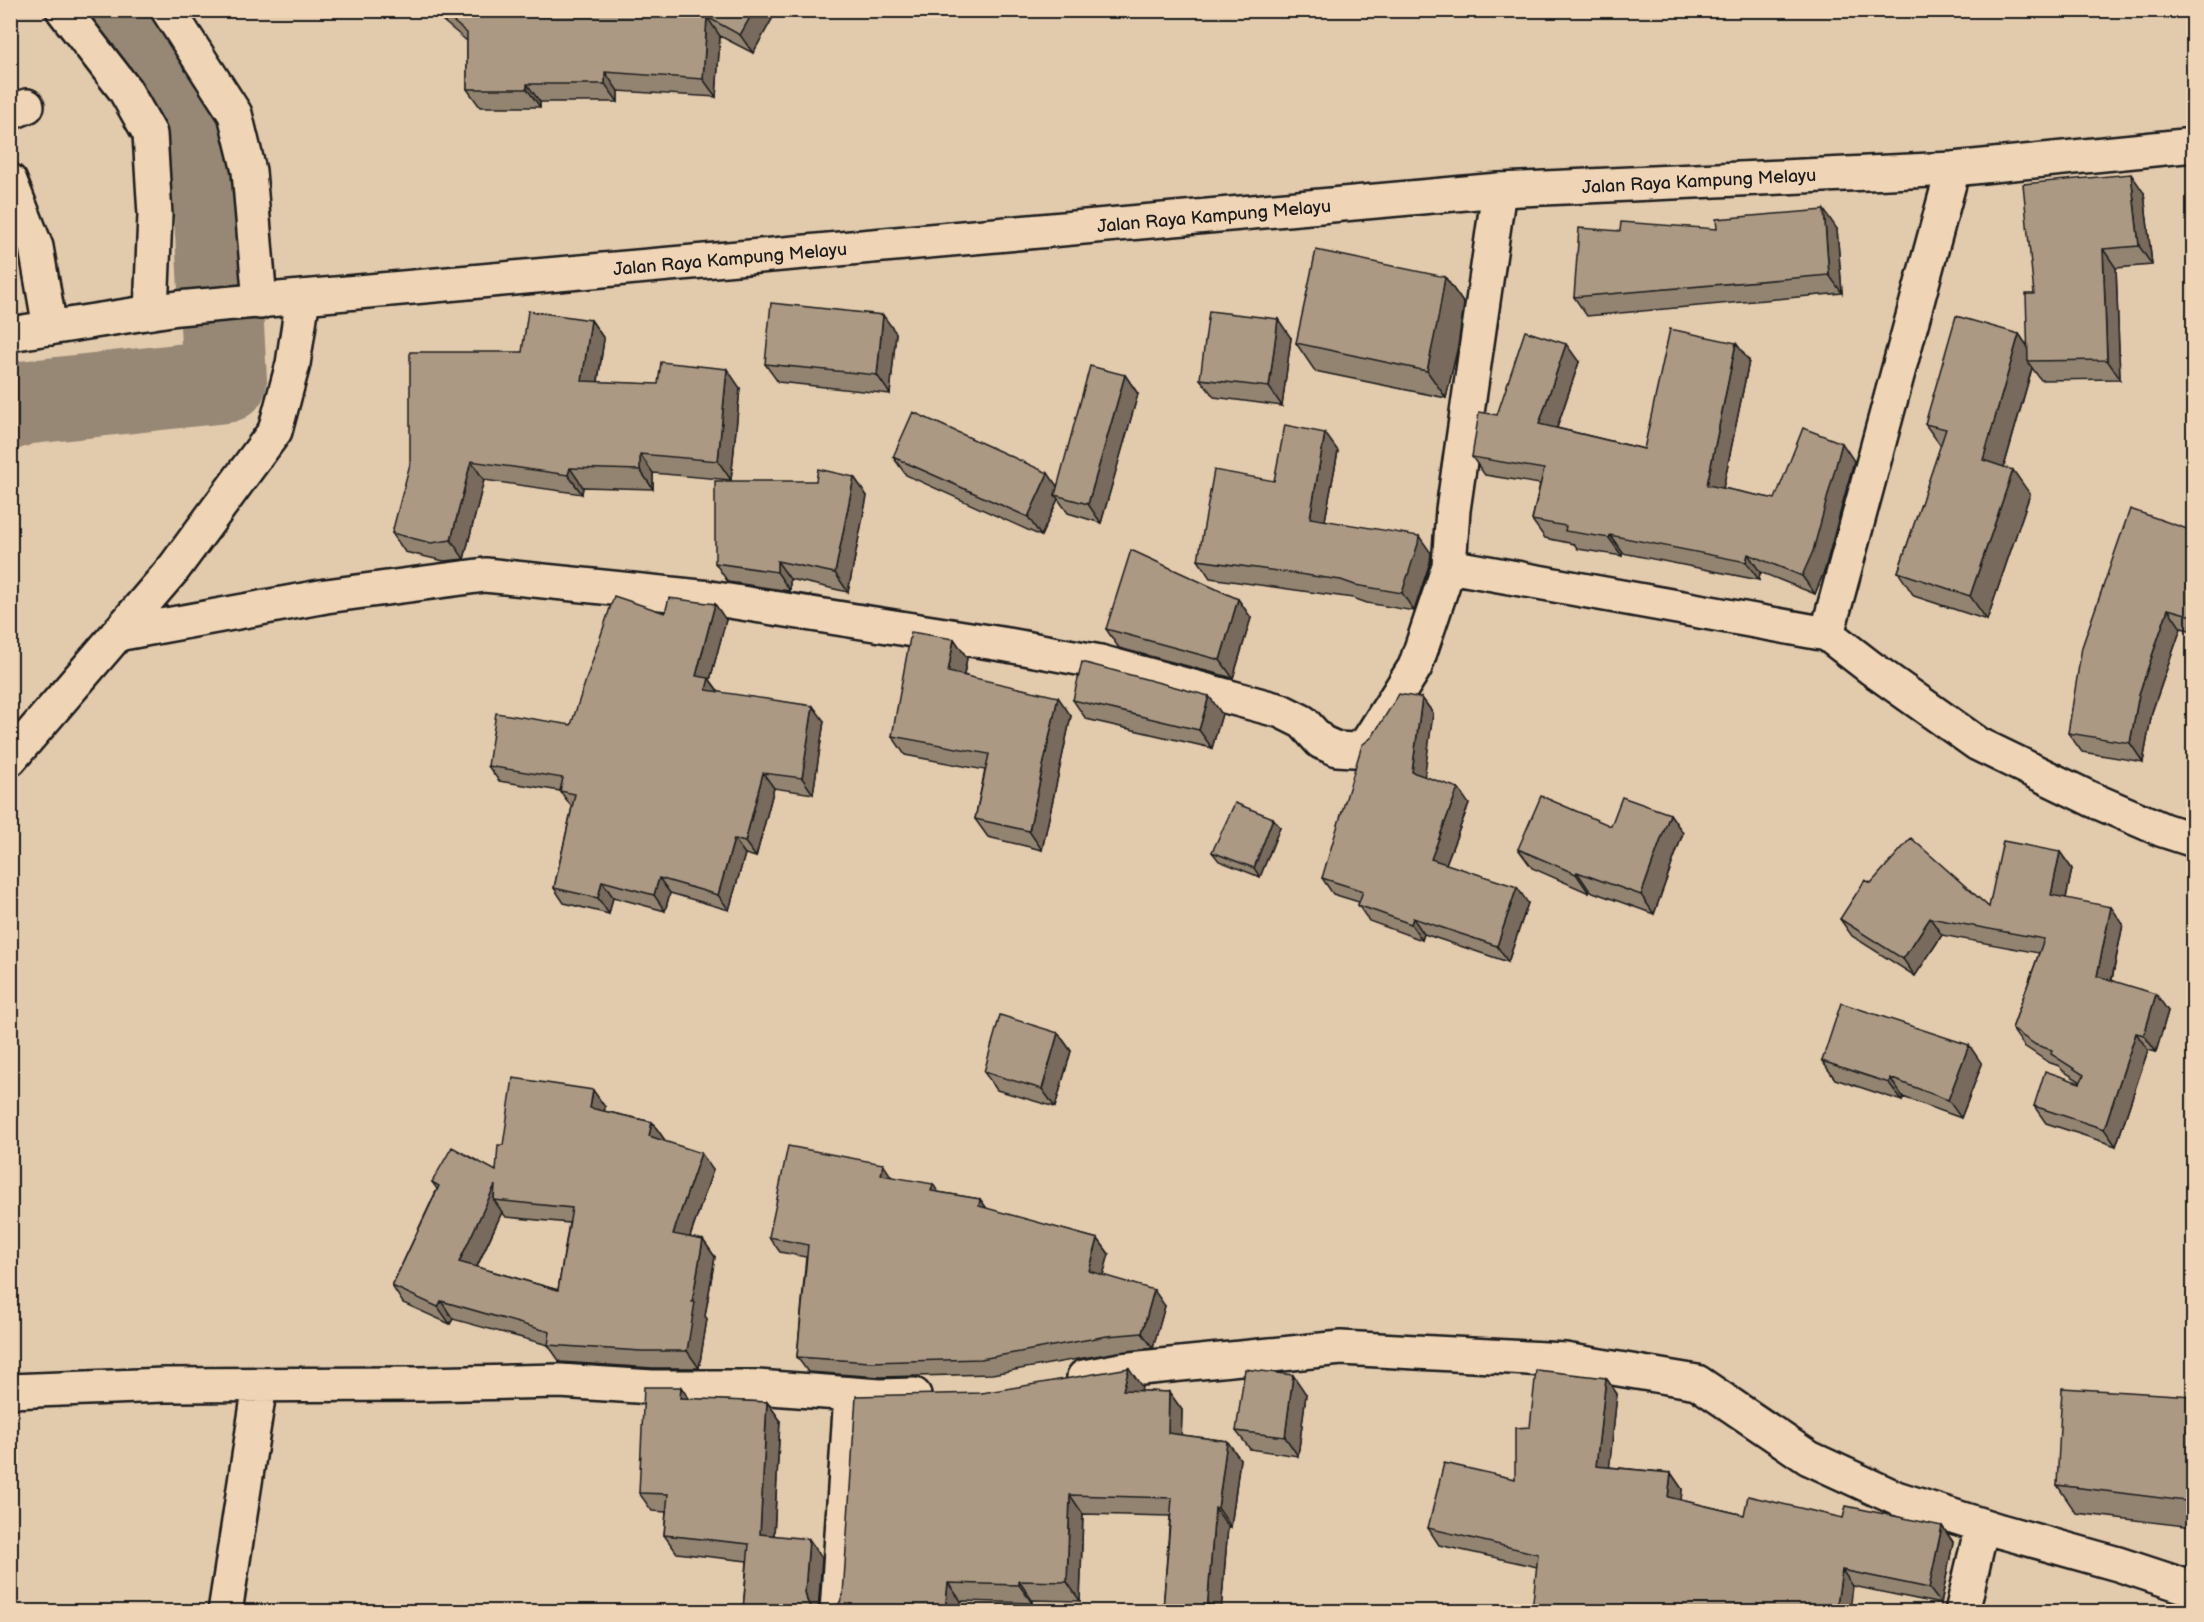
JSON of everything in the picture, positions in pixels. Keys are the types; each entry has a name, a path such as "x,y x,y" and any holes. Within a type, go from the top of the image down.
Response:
{"street":[{"path":"63,10 124,90 150,134 164,310"},
{"path":"168,10 236,114 249,171 248,303"},
{"name":"Jalan Raya Kampung Melayu","path":"10,334 164,310 1500,190 1953,169 2193,145"},
{"path":"1827,634 1953,169"},
{"path":"10,182 36,248 50,328"},
{"path":"117,634 326,596 485,575 710,598 1008,645 1100,662 1281,711 1303,722 1321,742 1337,749 1354,750 1367,743 1415,667 1449,566 1453,510 1500,190"},
{"path":"10,759 174,568 274,431 293,364 303,297"},
{"path":"1449,566 1827,634 1978,744 2091,799 2163,830 2193,840"},
{"path":"1052,1383 1121,1370 1341,1348 1565,1360 1697,1382 1809,1458 1896,1498 1982,1526 2118,1564 2193,1589"},
{"path":"10,1391 164,1384 560,1381 652,1387 757,1387 880,1396 948,1394"},
{"path":"225,1611 260,1384"},
{"path":"837,1611 851,1394"},
{"path":"1962,1611 1982,1526"}],"building":[{"path":"440,10 754,10 740,35 707,17 703,79 605,72 605,84 527,84 527,89 467,89 467,33"},
{"path":"2131,174 2139,246 2103,249 2107,360 2028,361 2026,294 2034,294 2023,184"},
{"path":"1824,210 1829,275 1574,297 1579,228 1620,231 1621,222 1717,229 1716,219"},
{"path":"1316,250 1445,277 1427,371 1296,343"},
{"path":"771,303 883,315 877,375 765,364"},
{"path":"528,311 591,320 582,381 658,384 661,362 727,369 718,461 640,454 640,470 570,468 568,475 471,461 451,540 431,543 392,533 410,464 410,352 522,352"},
{"path":"1209,311 1278,319 1269,387 1200,379"},
{"path":"1956,316 2019,334 1983,460 2013,470 1970,596 1898,572 1946,429 1925,424"},
{"path":"1670,329 1736,343 1707,485 1775,499 1803,428 1842,443 1813,551 1802,576 1748,554 1746,562 1610,535 1609,538 1565,531 1566,526 1532,520 1544,469 1472,457 1479,412 1497,415 1525,331 1566,344 1539,424 1644,449"},
{"path":"1090,366 1125,375 1088,504 1055,495"},
{"path":"913,412 1048,473 1028,517 893,457"},
{"path":"1285,425 1325,433 1310,518 1419,536 1402,593 1355,585 1341,580 1198,560 1214,470 1274,481"},
{"path":"818,469 854,477 835,573 777,561 777,572 715,563 715,481 816,481"},
{"path":"2130,509 2193,531 2193,616 2168,609 2139,694 2130,743 2068,733 2082,647"},
{"path":"1131,550 1238,599 1220,660 1106,629"},
{"path":"614,596 665,613 669,598 715,604 696,676 709,678 706,690 813,706 802,778 763,773 745,842 734,839 718,895 659,878 654,895 602,881 598,898 554,888 575,794 560,791 563,778 488,766 496,713 571,725"},
{"path":"911,632 954,639 948,672 1058,697 1029,831 975,819 989,754 892,736"},
{"path":"1082,662 1209,696 1199,730 1073,700"},
{"path":"1399,694 1422,698 1412,772 1458,788 1431,859 1517,887 1497,946 1413,918 1411,924 1358,905 1363,891 1322,878 1362,745 1372,737"},
{"path":"1541,796 1611,826 1622,797 1670,814 1641,895 1577,872 1576,874 1518,849"},
{"path":"1235,803 1273,818 1254,868 1212,852"},
{"path":"1911,838 1989,907 2003,841 2060,852 2051,895 2111,907 2097,976 2156,994 2144,1035 2136,1033 2104,1129 2034,1106 2045,1071 2080,1083 2084,1075 2051,1054 2052,1050 2036,1045 2012,1029 2044,939 1930,918 1903,959 1840,919 1865,880 1871,883"},
{"path":"1841,1003 1969,1045 1948,1100 1890,1078 1889,1083 1822,1061"},
{"path":"1000,1015 1058,1033 1042,1089 984,1072"},
{"path":"513,1078 593,1090 590,1108 652,1122 649,1136 701,1153 673,1234 703,1240 692,1302 695,1302 687,1351 641,1351 548,1345 550,1332 441,1301 438,1307 392,1286 439,1186 432,1182 452,1147 496,1171 498,1145 503,1145","holes":["495,1185 494,1200 572,1208 558,1290 459,1262"]},
{"path":"788,1146 883,1164 881,1175 933,1184 931,1191 980,1199 979,1206 1098,1239 1089,1271 1154,1290 1142,1333 1107,1336 981,1359 870,1362 797,1357 808,1245 769,1237"},
{"path":"1129,1368 1123,1390 1169,1392 1168,1433 1227,1441 1218,1508 1215,1508 1207,1611 1163,1610 1172,1498 1070,1495 1067,1582 1019,1581 1019,1585 948,1583 945,1611 832,1611 839,1604 843,1595 856,1396 982,1393"},
{"path":"1245,1369 1293,1375 1285,1437 1236,1431"},
{"path":"1536,1370 1606,1378 1596,1466 1671,1473 1668,1497 1744,1515 1748,1496 1843,1518 1846,1506 1942,1526 1929,1588 1842,1570 1836,1611 1532,1611 1538,1554 1428,1528 1444,1463 1515,1479 1515,1428 1530,1427"},
{"path":"644,1387 681,1387 680,1398 767,1402 760,1534 809,1539 805,1592 807,1601 813,1609 821,1611 743,1610 749,1544 664,1535 668,1494 639,1493"},
{"path":"2062,1388 2193,1396 2193,1502 2057,1485"}],"waterway":[{"path":"10,408 21,403 225,381 214,178 130,10"}]}
